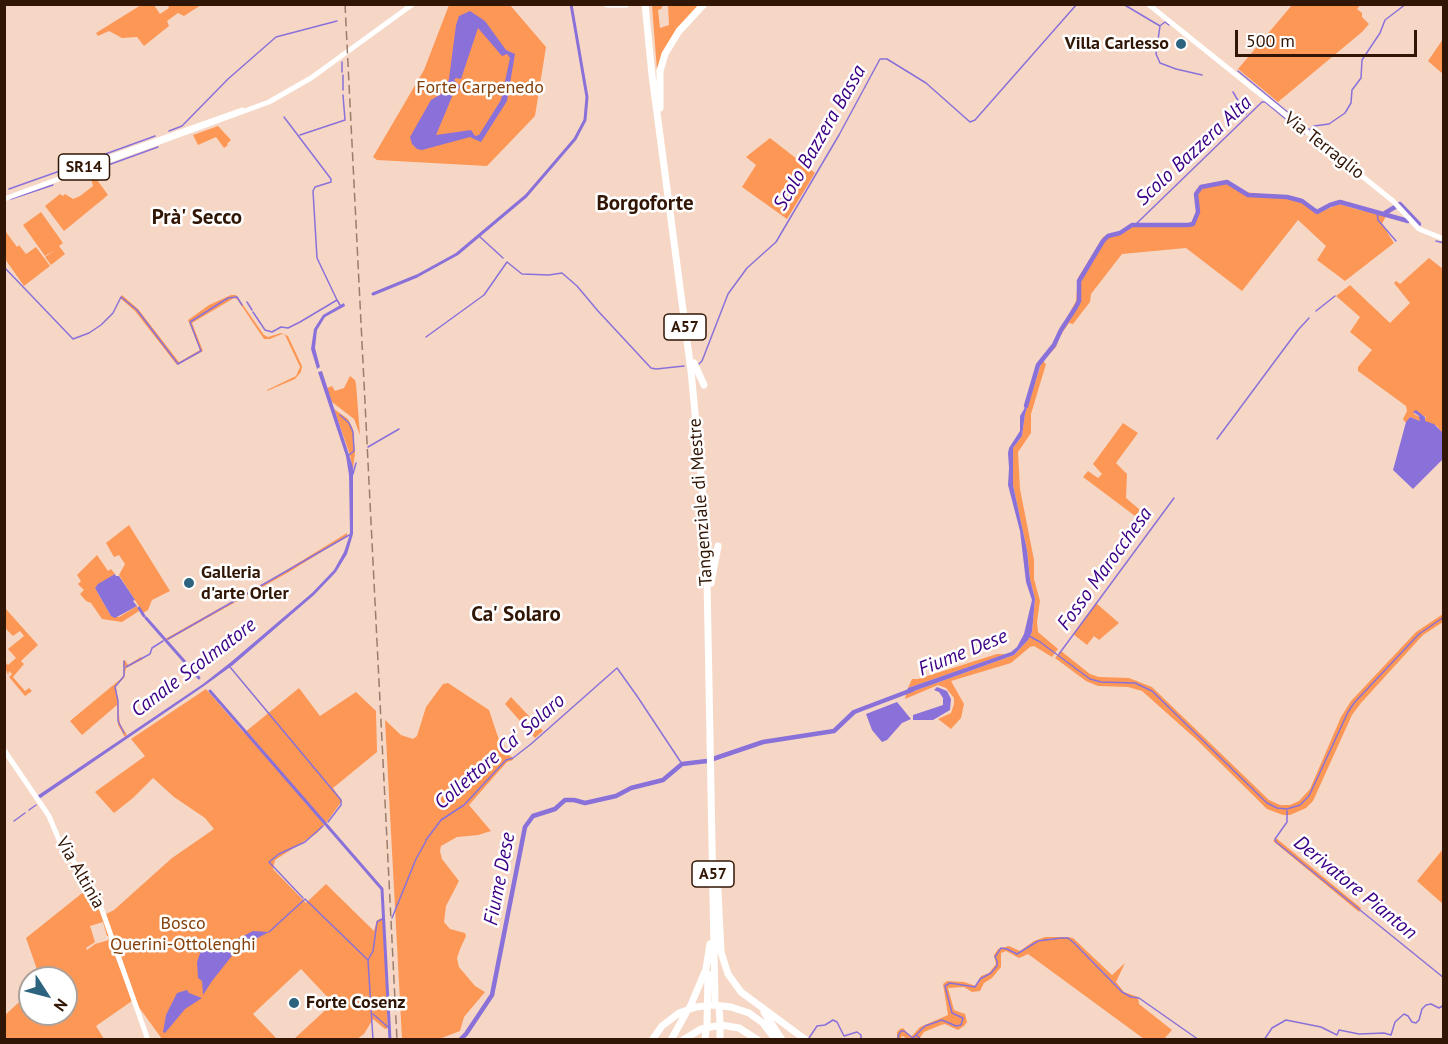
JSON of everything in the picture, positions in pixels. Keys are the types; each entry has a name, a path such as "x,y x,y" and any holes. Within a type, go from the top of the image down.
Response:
{"highway":[{"path":"607,4 626,4"},
{"name":"Tangenziale di Mestre","path":"647,4 694,399 703,497 717,872 717,1004"},
{"name":"A57","path":"659,114 660,70 666,50 679,31 704,4"},
{"name":"Tangenziale di Mestre","path":"659,114 694,363 707,496 711,584 712,751"},
{"path":"694,363 704,385"},
{"path":"692,435 694,399"},
{"path":"711,584 718,546"},
{"path":"701,571 707,600"},
{"name":"Tangenziale di Mestre","path":"713,765 711,786 718,1040"},
{"path":"705,1040 710,937 709,790 711,786"},
{"name":"A57","path":"717,872 722,958 732,981 768,1016 782,1040"},
{"path":"671,1040 699,989 708,963"},
{"path":"751,1000 806,1039"},
{"path":"652,1040 669,1020 688,1010 700,1006 728,1006 753,1016 766,1026 776,1040"},
{"path":"684,1040 713,1025 728,1025 748,1032 758,1040"}],"main road":[{"name":"SR14","path":"379,27 408,4"},
{"name":"SR14","path":"4,197 256,108 280,97 413,4"},
{"name":"Via Terraglio","path":"1148,4 1396,204 1419,229 1443,239"},
{"name":"Via Altinia","path":"4,750 52,823 62,847 86,877 97,896 148,1040"}],"green space":[{"path":"141,5 154,5 160,14 169,8 168,5 201,5 184,16 178,13 167,21 169,26 144,46 137,37 122,38 109,31 98,36 96,33"},
{"name":"Forte Carpenedo","path":"449,5 510,5 546,47 535,116 487,166 377,160 373,157 424,70"},
{"path":"652,5 663,5 658,10 660,28 669,25 668,5 702,5 683,25 657,70"},
{"path":"1292,5 1360,5 1357,9 1369,24 1278,102 1238,69"},
{"path":"1443,39 1443,74 1428,61"},
{"path":"218,126 231,140 228,145 224,148 216,137 198,145 193,135"},
{"path":"770,138 815,173 787,219 742,187 756,165 746,157"},
{"path":"95,177 108,195 64,231 45,206 60,194 73,199 80,196 93,186 91,178"},
{"path":"1226,180 1245,192 1280,196 1301,202 1316,214 1339,204 1385,214 1407,222 1386,216 1382,224 1394,243 1345,281 1317,260 1326,246 1298,220 1242,291 1186,248 1122,254 1091,294 1090,302 1073,324 1069,323 1060,336 1076,301 1078,278 1103,237 1121,231 1133,223 1192,223 1196,217 1196,190 1206,184"},
{"path":"41,212 63,243 59,246 65,254 51,265 45,257 55,250 45,256 23,225"},
{"path":"6,232 17,247 19,245 26,254 36,247 50,266 24,286 5,259"},
{"path":"1429,258 1443,269 1443,435 1437,426 1424,421 1426,417 1414,411 1414,414 1420,417 1420,421 1410,417 1405,422 1403,419 1407,411 1406,406 1358,371 1358,367 1372,350 1350,332 1360,317 1336,296 1350,285 1390,323 1410,303 1394,283 1396,281 1400,284"},
{"path":"122,295 138,309 179,362 200,350 188,320 209,305 236,295 264,335 268,337 281,333 288,336 302,366 301,372 295,379 267,391 296,376 300,367 285,335 264,339 237,299 234,298 192,323 203,351 177,365 135,311 120,298"},
{"path":"1059,339 1056,347 1044,360"},
{"path":"1043,361 1046,364 1031,414 1031,433 1018,452 1020,489 1034,560 1034,579 1040,601 1038,632 1058,649 1052,657 1034,646 1030,647 1011,663 951,681 964,704 961,718 951,729 938,719 951,713 954,704 954,698 946,688 938,685 905,699 906,694 1014,655 1032,632 1035,599 1013,485 1013,448 1022,436 1025,414"},
{"path":"350,376 356,384 360,435 354,419 332,402 327,388 332,386 335,391 344,388"},
{"path":"334,409 348,419 353,429 355,453 353,469 350,455"},
{"path":"1123,423 1138,433 1116,463 1127,474 1126,498 1140,510 1135,516 1083,477 1088,471 1098,478 1102,474 1093,464"},
{"path":"129,525 170,591 152,600 148,610 143,613 119,575 125,564 119,555 114,557 106,543"},
{"path":"347,533 347,536 289,572 168,640 165,639 272,579"},
{"path":"97,555 108,571 111,569 115,574 95,588 111,616 119,617 137,606 139,611 122,622 102,619 91,603 80,594 84,590 78,584 81,581 77,575"},
{"path":"1096,603 1119,623 1099,640 1094,636 1087,645 1073,634"},
{"path":"5,608 38,645 21,661 24,664 13,677 25,691 29,688 32,691 25,696 9,677 12,674 9,671 8,675 5,667 5,662 8,665 16,658 8,649 24,636 20,631 13,636 5,628"},
{"path":"1443,614 1443,622 1423,635 1361,703 1352,715 1313,801 1306,808 1290,815 1267,809 1197,740 1142,691 1128,687 1098,686 1086,681 1055,658 1061,651 1090,674 1099,677 1129,678 1152,687 1269,800 1280,805 1290,805 1299,801 1310,789 1341,717 1351,701 1416,632"},
{"path":"997,654 1006,654 908,688 912,679"},
{"path":"141,657 143,659 126,668 124,678 116,686 120,724 127,735 125,737 118,725 117,705 82,735 70,721 123,677 125,660 128,665"},
{"path":"448,683 489,710 498,737 507,749 506,753 513,758 469,805 491,831 457,837 441,846 440,851 442,859 459,881 446,906 444,922 450,929 465,933 466,936 457,958 459,967 475,986 485,992 464,1017 460,1031 439,1039 402,1039 385,720 401,735 413,739 417,736 426,707 443,684"},
{"name":"Bosco Querini-Ottolenghi","path":"299,688 320,716 356,692 376,711 377,752 333,788 342,801 326,823 317,833 275,860 273,869 306,903 326,884 374,931 377,920 383,918 388,1028 385,1029 373,1019 364,1034 357,1039 294,1039 333,1003 301,969 253,1014 277,1039 162,1039 138,1006 106,914 114,910 172,858 214,829 205,818 174,797 153,778 114,813 95,792 145,756 131,739 206,689 244,733"},
{"path":"511,697 543,731 535,738 505,704"},
{"path":"1276,838 1361,908 1359,912 1273,841"},
{"path":"1443,849 1443,904 1417,881"},
{"name":"Bosco Querini-Ottolenghi","path":"91,886 109,936 107,936 103,922 90,926 95,942 86,948 87,950 95,944 109,940 132,1001 96,1026 104,1039 5,1039 4,1016 18,1003 18,1026 78,1026 78,966 36,966 26,938"},
{"path":"1045,937 1073,938 1112,975 1125,963 1116,982 1124,992 1138,997 1139,1004 1172,1030 1164,1039 1144,1039 1028,954 1019,958 1006,951 1001,953 1001,967 992,978 984,983 980,991 972,992 964,987 948,988 954,1010 965,1014 967,1022 964,1026 958,1030 945,1024 924,1032 919,1039 907,1039 903,1036 897,1039 897,1032 900,1029 903,1028 911,1037 920,1027 948,1015 943,984 947,981 964,982 976,986 981,976 989,973 996,964 994,955 998,949 1009,946 1020,951 1034,941"}],"shaded area":[{"path":"470,11 485,21 506,50 515,54 507,101 481,142 470,137 422,150 417,149 410,137 431,100 443,93 449,79 459,16","holes":["478,28 502,56 507,54 510,58 501,100 479,135 475,136 471,130 436,135 454,92 457,93 460,86 454,80 461,79"]},
{"path":"344,303 345,306 325,317 317,330 315,348 320,367 317,369 311,349 314,329 323,315"},
{"path":"322,371 353,467 353,534 347,554 336,572 314,595 233,665 39,799 37,796 203,684 312,593 334,570 344,552 350,534 349,475 346,456 318,372"},
{"path":"1030,399 1022,436 1013,448 1013,485 1035,599 1032,632 1014,655 906,694 908,688 1011,652 1017,647 1024,634 1032,600 1026,582 1020,531 1008,485 1008,453 1020,431 1020,416"},
{"path":"1416,410 1425,417 1425,421 1434,424 1443,433 1443,459 1413,489 1393,470 1406,422 1410,417 1420,421 1419,416 1413,412"},
{"path":"115,574 119,576 137,606 115,618 111,616 95,588"},
{"path":"937,687 947,691 951,699 950,710 933,720 913,720 913,715 943,705 943,698 939,692 934,690"},
{"path":"897,702 911,719 902,723 887,740 882,742 872,730 866,714"},
{"path":"253,931 269,932 235,952 203,995 202,981 198,978 197,962 200,953 204,949 224,946"},
{"path":"187,990 202,998 185,1009 165,1033 163,1032 166,1015 177,993"}],"waterway":[{"name":"Canale Scolmatore","path":"373,294 417,276 457,254 526,196 575,139 585,120 587,97 571,4"},
{"name":"Scolo Bazzera Bassa","path":"699,364 728,294 747,268 776,242 839,135 880,59 887,59 926,83 970,122 975,120 1077,4"},
{"name":"Scolo Bazzera Bassa","path":"1123,4 1160,26 1156,54 1160,63 1202,75"},
{"name":"Scolo Bazzera Alta","path":"1136,224 1262,102 1265,102 1304,134 1314,126 1329,124 1345,113 1351,103 1352,90 1361,78 1362,60 1380,33 1385,20 1406,4"},
{"path":"169,131 182,126 228,79 276,37 337,21"},
{"path":"1161,25 1165,22 1169,25"},
{"path":"342,62 342,72"},
{"path":"1238,71 1308,129"},
{"path":"343,75 343,90"},
{"name":"Scolo Bazzera Bassa","path":"1233,92 1246,114"},
{"path":"300,135 345,120 343,95"},
{"path":"284,117 331,179 331,182 315,187 313,191 317,258 337,300"},
{"path":"100,156 155,136"},
{"path":"75,177 158,147"},
{"path":"9,189 88,161"},
{"name":"Fiume Dese","path":"1026,406 1038,365 1054,345 1076,307 1079,301 1079,281 1103,241 1108,236 1120,233 1132,225 1193,224 1198,212 1196,194 1201,187 1227,182 1248,195 1287,197 1302,201 1317,212 1340,202 1408,221"},
{"path":"11,199 53,185"},
{"name":"Fiume Dese","path":"1385,213 1400,204 1419,224"},
{"path":"1377,212 1378,220 1396,241"},
{"path":"479,236 503,258"},
{"path":"1436,241 1444,243"},
{"name":"Scolo Bazzera Bassa","path":"426,337 484,295 507,262 522,274 562,273 577,286 651,368 684,366"},
{"path":"4,267 73,339 101,325 113,313 121,297 137,310 178,364 201,351 190,322 228,298 237,297 242,305"},
{"name":"Fosso Marocchesa","path":"1316,311 1335,296"},
{"path":"253,312 265,330 272,332 281,327 288,328 337,300 340,305"},
{"path":"247,302 252,310"},
{"name":"Fosso Marocchesa","path":"1217,439 1309,318"},
{"path":"340,415 349,423 353,432 354,451 349,455"},
{"name":"Scolo Bazzera Bassa","path":"368,447 399,429"},
{"name":"Scolo Bazzera Bassa","path":"353,474 356,463"},
{"name":"Fosso Marocchesa","path":"1059,654 1174,498"},
{"path":"168,639 351,534"},
{"path":"139,608 144,616"},
{"path":"1029,636 1090,679 1101,682 1135,683 1152,691 1267,803 1277,808 1287,809 1300,805 1309,796 1354,703 1419,634 1444,617"},
{"path":"146,618 199,678"},
{"path":"126,667 150,654 152,648 163,641"},
{"path":"124,661 124,676 115,687 118,721 124,733"},
{"path":"230,667 341,800 341,805 328,822"},
{"name":"Collettore Ca' Solaro","path":"426,840 441,820 464,805 506,760 513,758 531,744 617,668 682,764"},
{"name":"Fiume Dese","path":"460,1040 492,995 525,827 533,816 555,809 565,800 585,803 616,796 631,788 663,780 682,764 707,761 763,742 834,731 854,712 912,690"},
{"path":"210,691 382,889 390,1040"},
{"path":"29,810 36,805"},
{"name":"Derivatore Pianton","path":"1287,811 1287,822 1275,839 1276,842 1444,978"},
{"path":"14,821 25,813"},
{"path":"303,898 269,862 279,854 305,842 323,826"},
{"name":"Collettore Ca' Solaro","path":"392,918 416,859 426,841"},
{"path":"269,932 305,899 368,960 373,1040"},
{"name":"Collettore Ca' Solaro","path":"368,960 373,951 377,922 382,919"},
{"path":"899,1040 898,1036 901,1031 913,1038 925,1026 942,1020 956,1026 961,1025 963,1018 952,1013 945,986 950,983 975,987 980,979 991,973 997,966 995,957 1001,948 1017,954 1038,941 1061,938 1068,938 1074,943 1122,992 1139,998 1199,1040"},
{"path":"1264,1040 1272,1028 1286,1020 1321,1027 1337,1035 1339,1030 1359,1034 1391,1035 1395,1022 1404,1014 1416,1023 1426,1005 1431,1004 1439,1008 1444,1005"},
{"path":"373,1014 390,1029"},
{"path":"809,1038 817,1026 825,1025 833,1020 837,1022 844,1036 857,1032 861,1035 861,1040"},
{"path":"916,1035 922,1040"}],"railway":[{"path":"345,4 397,1040"}],"place":[{"name":"Villa Carlesso","path":"1181,44"},
{"name":"Galleria d'arte Orler","path":"189,583"},
{"name":"Forte Cosenz","path":"294,1003"}],"district":[{"name":"Borgoforte","path":"645,204"},
{"name":"Prà' Secco","path":"197,218"},
{"name":"Ca' Solaro","path":"516,615"}]}
